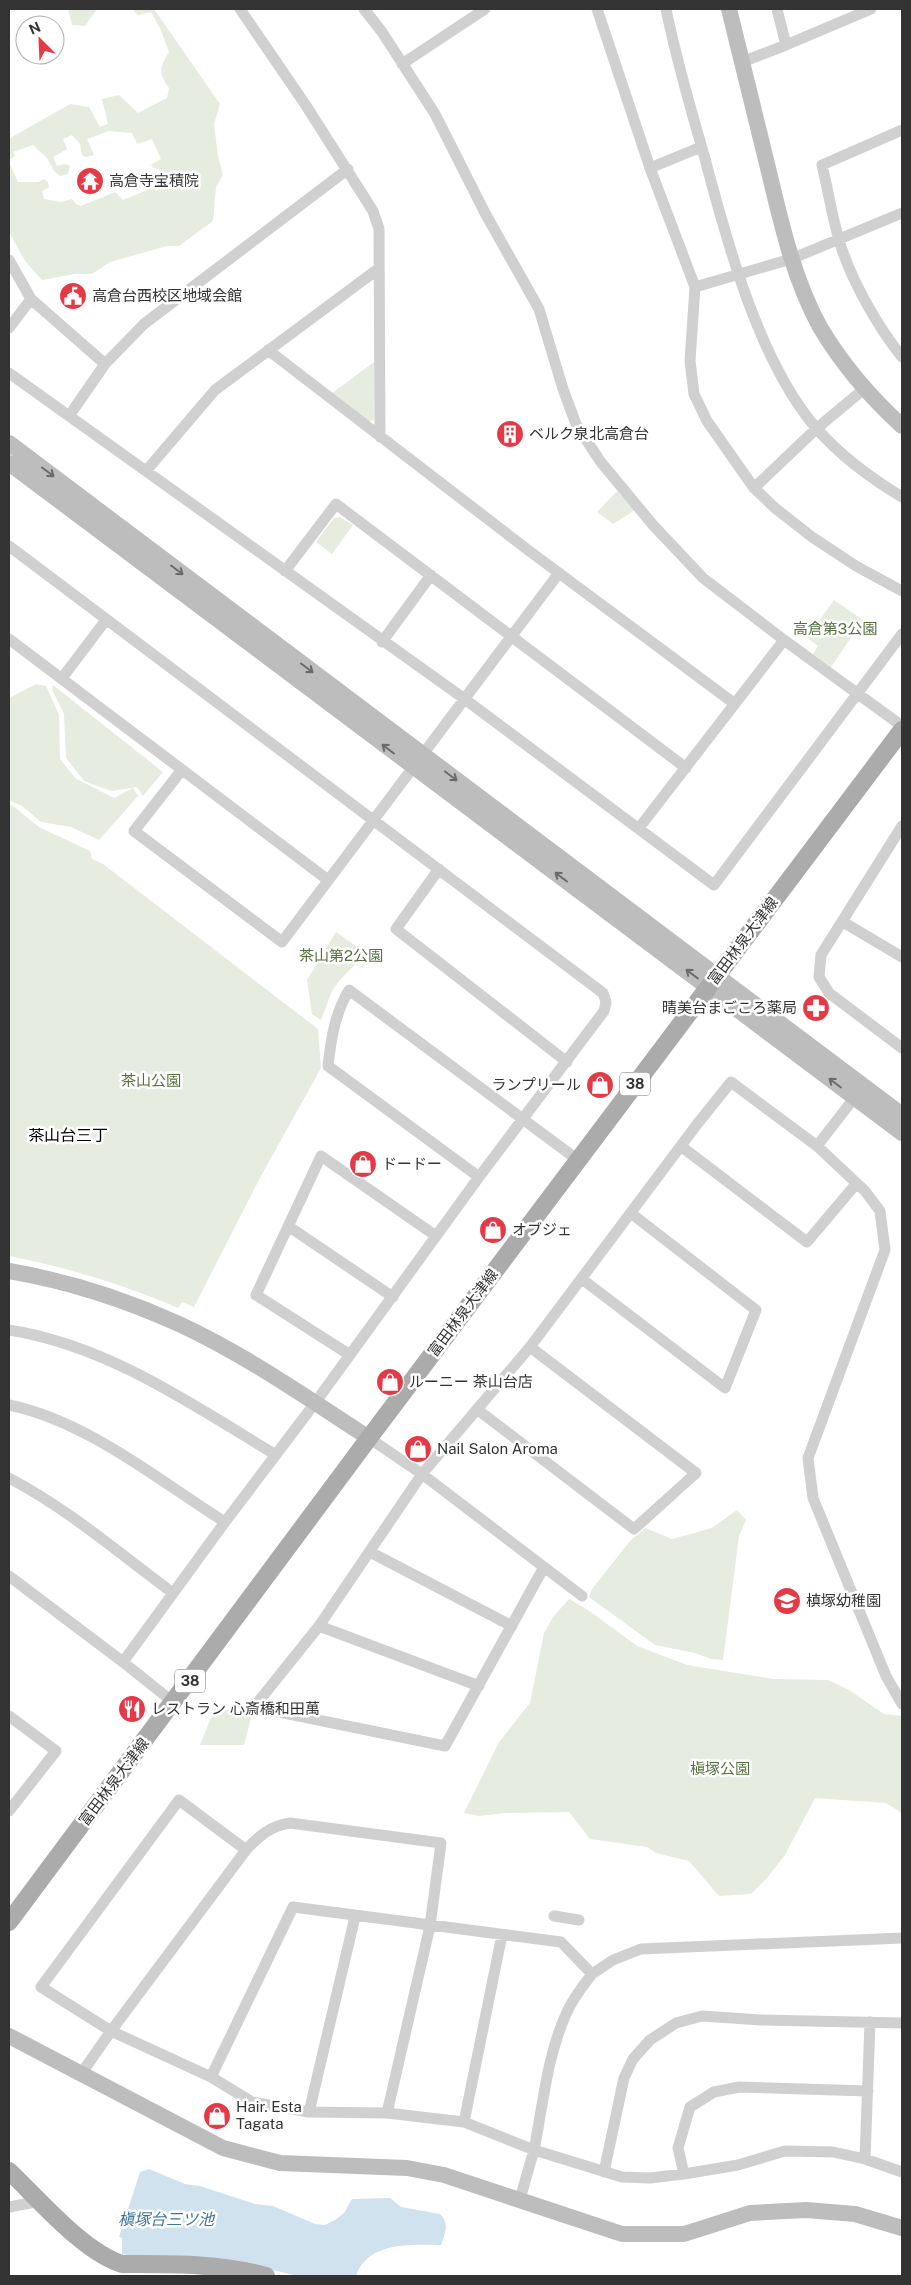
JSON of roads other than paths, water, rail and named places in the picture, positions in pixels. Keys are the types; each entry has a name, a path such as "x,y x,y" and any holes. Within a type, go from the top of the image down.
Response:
{"main road":[{"name":"富田林泉大津線","path":"9,1922 369,1438 902,730"},
{"path":"9,2171 97,2252 115,2262 122,2264 203,2265 249,2271 266,2276"}],"street":[{"path":"240,9 348,169 373,211 379,229 380,437"},
{"path":"364,9 435,114 485,213 539,309 563,389 576,424 590,446 653,525 703,578 902,726"},
{"path":"402,64 485,9"},
{"path":"597,9 650,168 695,287 690,361 694,394 707,421 754,488 812,537 856,566 902,591"},
{"path":"666,9 701,146 740,275 770,353 793,395 816,429 876,481 902,497"},
{"path":"729,9 792,259 804,293 820,326 864,389 902,426"},
{"path":"776,9 786,45"},
{"path":"742,62 871,9"},
{"path":"902,130 822,165 839,241 865,301 887,339 902,357"},
{"path":"650,168 701,146"},
{"path":"69,416 105,364 144,324 348,169"},
{"path":"695,287 792,259 839,241 902,213"},
{"path":"9,260 31,299 105,364"},
{"path":"146,471 215,390 378,268"},
{"path":"9,328 31,299"},
{"path":"268,350 559,574 735,704"},
{"path":"9,372 382,642 466,700 714,885 902,634"},
{"path":"754,488 816,429 864,389"},
{"path":"9,443 419,762"},
{"path":"9,463 419,762 713,981 902,1115"},
{"path":"284,571 336,504 686,768"},
{"path":"9,546 375,820 603,994 606,1002 604,1011 567,1062 479,1177 316,1404 224,1522 123,1662"},
{"path":"181,771 134,831 282,942 559,574"},
{"path":"382,642 431,576"},
{"path":"62,678 106,620"},
{"path":"9,639 181,771 328,880"},
{"path":"639,828 784,640"},
{"path":"902,826 821,955 819,977 829,993 902,1048"},
{"path":"439,870 396,929 567,1062"},
{"path":"843,922 902,957"},
{"path":"713,981 902,1133"},
{"path":"479,1177 328,1066 332,1034 341,1002 349,990 578,1160"},
{"path":"544,1567 446,1746 254,1707 319,1626 422,1474 530,1347 632,1214 698,1123 732,1082 817,1146 865,1191 880,1210 885,1250 808,1458 814,1498 886,1676 902,1704"},
{"path":"817,1146 855,1097"},
{"path":"682,1147 807,1242 856,1184"},
{"path":"350,1355 256,1295 320,1156 436,1236"},
{"path":"582,1279 725,1388 756,1310 632,1214"},
{"path":"288,1226 393,1297"},
{"path":"9,1271 85,1288 150,1312 228,1350 316,1404 422,1474 582,1596"},
{"path":"9,1330 75,1347 133,1372 276,1455"},
{"path":"478,1410 634,1529 696,1473 530,1347"},
{"path":"9,1405 28,1409 76,1427 224,1522"},
{"path":"9,1478 30,1489 73,1518 172,1593"},
{"path":"370,1552 512,1626"},
{"path":"9,1576 174,1702"},
{"path":"319,1626 479,1686"},
{"path":"9,1716 56,1751 9,1811"},
{"path":"246,1850 179,1800 41,1987 110,2031 211,2077 252,2102 309,2112 387,2113 464,2122 534,2150 622,2177 650,2178 684,2174 738,2165 785,2151 833,2152 865,2159 902,2172"},
{"path":"81,2074 110,2031 246,1850 260,1834 280,1824 290,1823 441,1843 430,1926 387,2113"},
{"path":"211,2077 293,1907 561,1942 592,1974"},
{"path":"309,2112 355,1916"},
{"path":"554,1916 579,1920"},
{"path":"464,2122 502,1934"},
{"path":"520,2199 534,2150 553,2047 567,2012 592,1974 613,1960 642,1950 902,1938"},
{"path":"604,2172 624,2078 633,2059 650,2040 676,2023 702,2016 761,2020 902,2023"},
{"path":"865,2159 870,2022"},
{"path":"9,2036 223,2148 280,2163 408,2168 444,2175 622,2234 684,2234 750,2213 806,2210 855,2214 902,2228"},
{"path":"684,2174 678,2148 690,2107 714,2092 739,2087 868,2091"},
{"path":"9,2208 41,2202"}],"water":[{"name":"槇塚台三ツ池","path":"149,2169 185,2184 200,2186 255,2204 273,2206 315,2224 325,2225 335,2220 344,2213 352,2199 390,2198 401,2207 440,2214 445,2221 445,2233 441,2245 392,2247 380,2251 370,2256 356,2276 298,2276 248,2264 138,2257 122,2254 122,2238 119,2237 140,2172"}],"place":[{"name":"高倉寺宝積院","path":"90,181"},
{"name":"高倉台西校区地域会館","path":"73,296"},
{"name":"ベルク泉北高倉台","path":"510,434"},
{"name":"晴美台まごころ薬局","path":"816,1008"},
{"name":"ランプリール","path":"600,1085"},
{"name":"ドードー","path":"363,1164"},
{"name":"オブジェ","path":"493,1230"},
{"name":"ルーニー 茶山台店","path":"390,1382"},
{"name":"Nail Salon Aroma","path":"418,1449"},
{"name":"槙塚幼稚園","path":"787,1601"},
{"name":"レストラン 心斎橋和田萬","path":"132,1709"},
{"name":"Hair. Esta Tagata","path":"217,2116"}],"district":[{"name":"茶山台三丁","path":"68,1135"}],"park label":[{"name":"高倉第3公園","path":"835,629"},
{"name":"茶山第2公園","path":"341,956"},
{"name":"茶山公園","path":"151,1081"},
{"name":"槇塚公園","path":"720,1769"}]}
